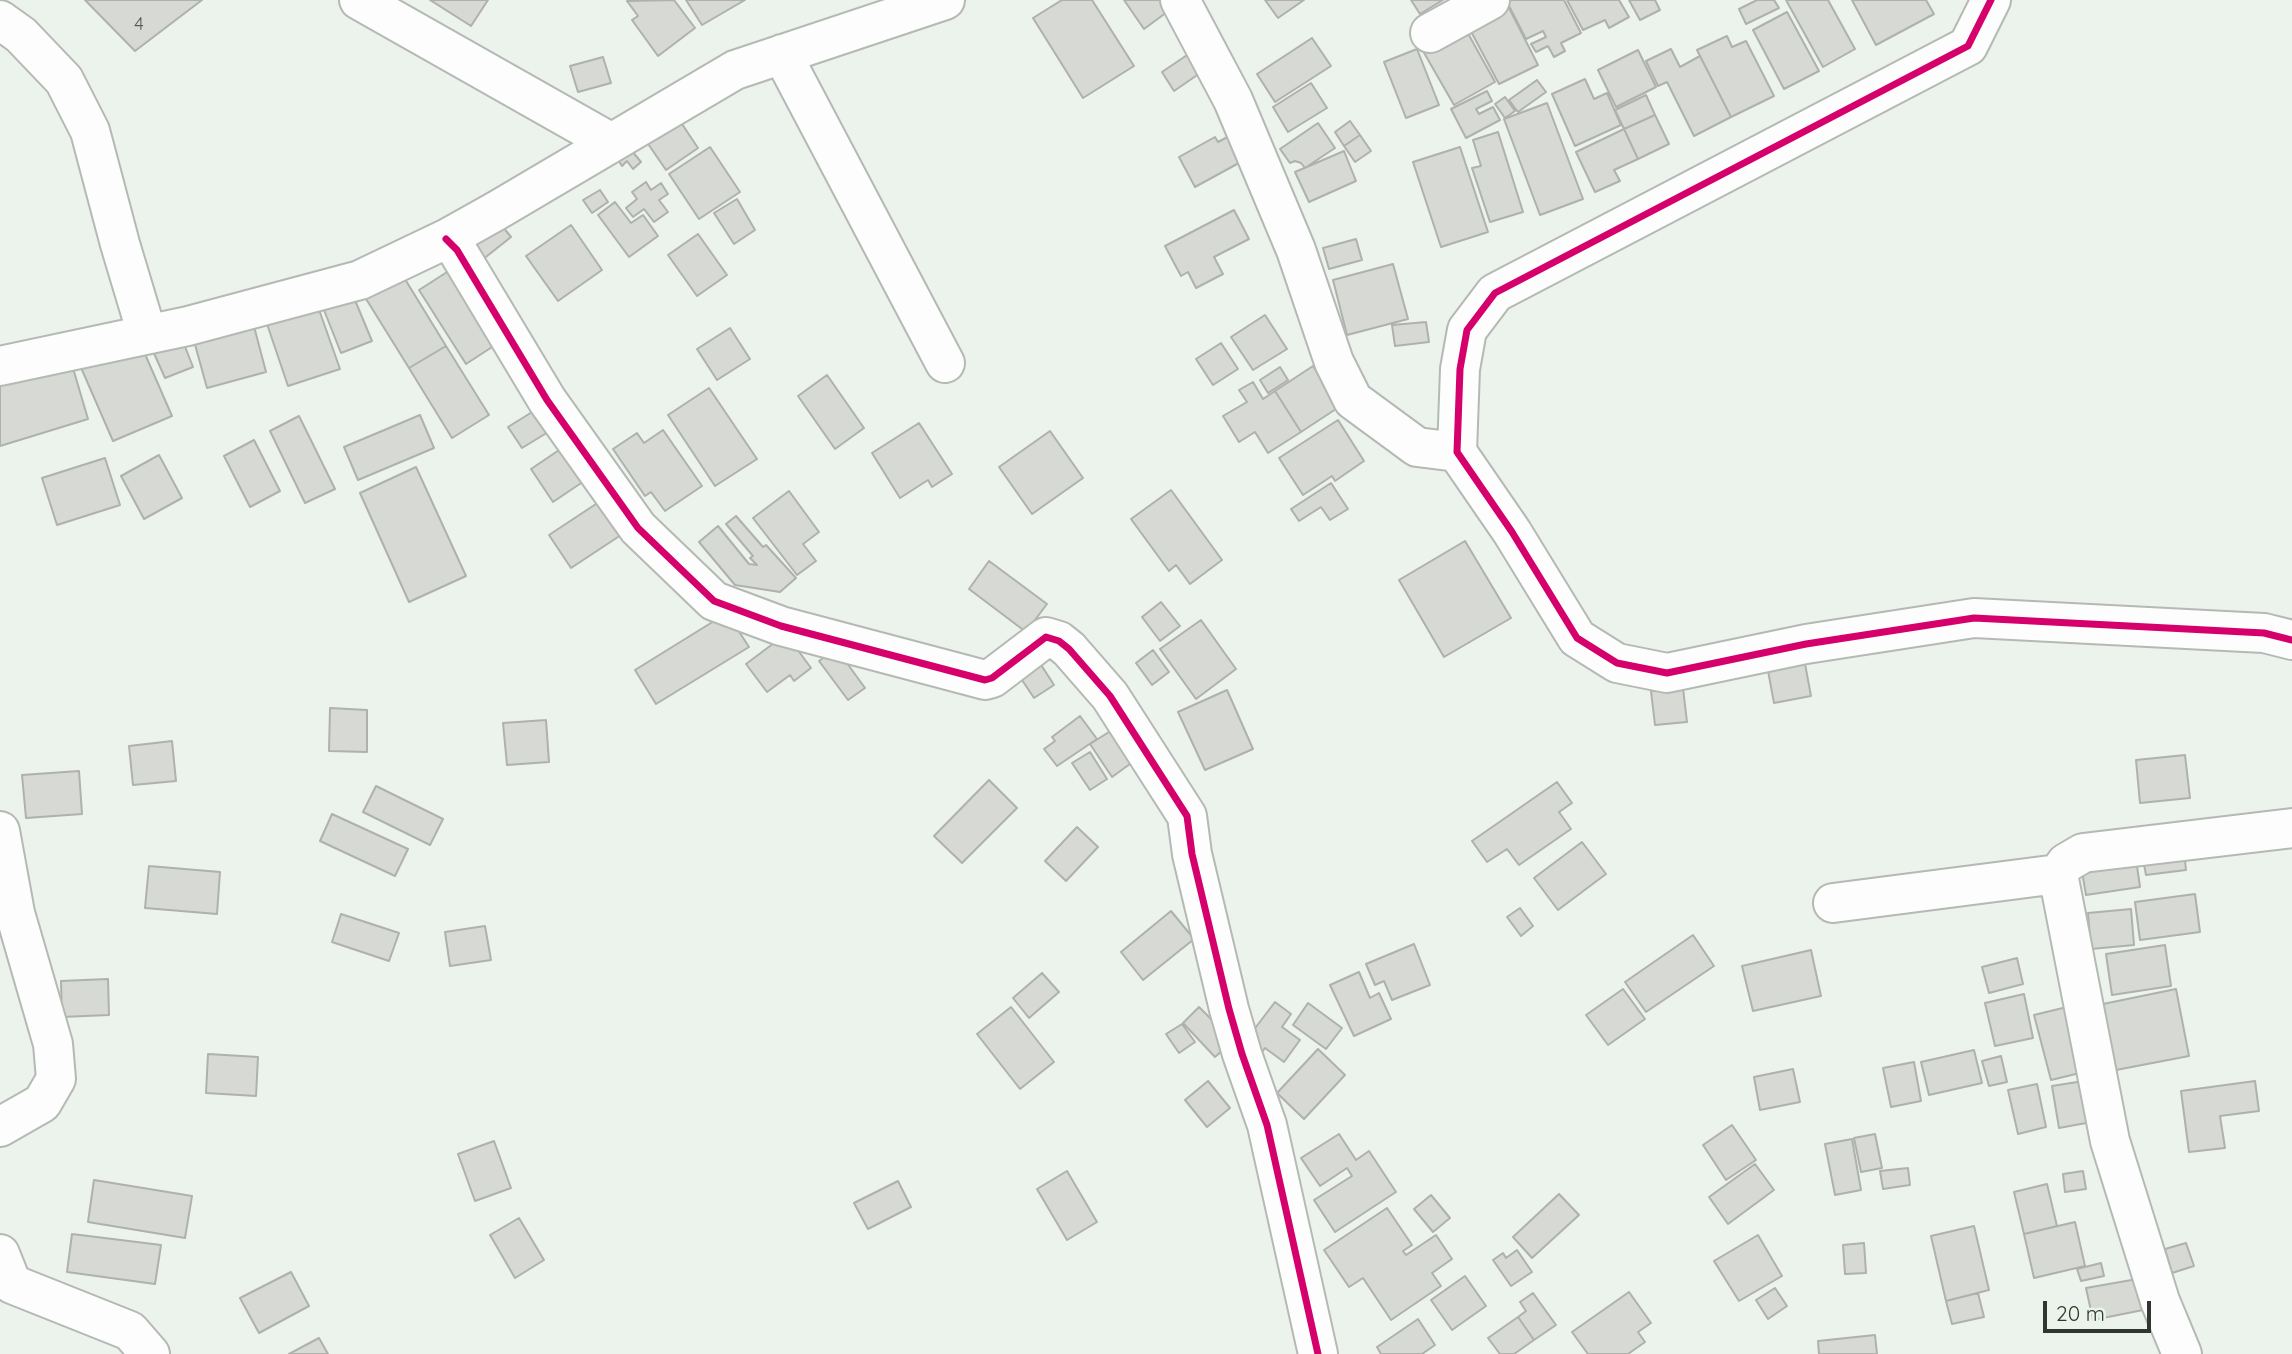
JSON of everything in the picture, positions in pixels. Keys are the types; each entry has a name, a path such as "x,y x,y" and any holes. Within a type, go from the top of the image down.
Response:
{"street":[{"path":"359,0 610,142"},
{"path":"0,366 147,334 360,280 446,239 736,70 945,0"},
{"path":"1180,0 1233,100 1296,250 1334,362 1353,400 1417,447 1457,452"},
{"path":"1430,33 1490,0"},
{"path":"1991,0 1968,47 1495,293 1467,330 1460,369 1457,452 1512,532 1577,638 1617,663 1667,673 1807,645 1974,618 2264,633 2292,640"},
{"path":"0,20 21,35 64,80 90,131 147,334"},
{"path":"782,54 945,363"},
{"path":"446,239 457,250 547,400 638,528 714,601 781,626 985,680 992,678 1046,637 1059,640 1110,696 1187,816 1192,853 1229,1009 1267,1125 1318,1354"},
{"path":"1833,903 2058,874 2066,863 2083,853 2292,828"},
{"path":"0,831 15,913 54,1044 56,1079 42,1103 0,1127"},
{"path":"2058,874 2110,1141 2160,1301 2182,1354"},
{"path":"0,1254 12,1284 130,1331 150,1354"}],"building":[{"path":"85,0 202,0 135,51"},
{"path":"430,0 488,0 471,26"},
{"path":"674,0 695,28 658,56 632,20 638,16 627,1"},
{"path":"686,0 745,0 702,25"},
{"path":"1062,0 1092,0 1134,66 1083,98 1033,18"},
{"path":"1124,0 1175,0 1178,4 1144,29"},
{"path":"1265,0 1304,0 1278,18"},
{"path":"1411,0 1443,0 1420,14"},
{"path":"1564,0 1581,33 1561,43 1565,51 1554,57 1548,46 1536,52 1531,44 1546,37 1543,31 1526,39 1507,2"},
{"path":"1567,0 1619,0 1629,17 1609,28 1605,20 1583,30"},
{"path":"1629,0 1655,0 1660,10 1640,20"},
{"path":"1757,0 1774,0 1779,8 1746,24 1739,9"},
{"path":"1786,0 1828,0 1855,49 1823,67"},
{"path":"1852,0 1926,0 1934,14 1876,45"},
{"path":"1506,2 1538,65 1499,84 1467,24"},
{"path":"1787,12 1819,71 1784,89 1753,30"},
{"path":"1465,28 1495,82 1454,105 1423,51"},
{"path":"1727,36 1732,47 1746,41 1774,96 1731,117 1697,50"},
{"path":"1312,38 1331,66 1275,102 1257,74"},
{"path":"1417,49 1439,105 1406,118 1384,62"},
{"path":"1671,49 1680,67 1700,56 1731,117 1694,136 1667,82 1658,86 1646,61"},
{"path":"1638,50 1656,87 1616,107 1598,70"},
{"path":"1193,51 1206,69 1174,91 1162,72"},
{"path":"603,57 611,83 578,92 570,66"},
{"path":"1585,79 1594,99 1607,93 1621,125 1575,146 1552,94"},
{"path":"1537,80 1546,92 1518,112 1509,100"},
{"path":"1311,83 1327,108 1288,132 1273,107"},
{"path":"1487,91 1492,101 1476,109 1479,114 1493,107 1500,120 1466,138 1451,109"},
{"path":"1646,95 1655,115 1624,129 1615,110"},
{"path":"1505,97 1515,111 1505,118 1495,104"},
{"path":"1547,103 1583,199 1540,215 1504,119"},
{"path":"676,115 698,148 666,170 644,138"},
{"path":"1655,115 1669,144 1638,159 1624,129"},
{"path":"1350,121 1360,135 1344,146 1335,132"},
{"path":"1318,123 1335,148 1305,168 1295,161 1290,163 1280,149"},
{"path":"1624,129 1638,159 1614,170 1620,181 1595,192 1576,152"},
{"path":"1498,132 1523,212 1490,222 1472,168 1481,166 1473,140"},
{"path":"1235,133 1248,158 1195,187 1179,157 1215,137 1218,142"},
{"path":"1360,135 1371,151 1355,162 1344,146"},
{"path":"710,147 740,192 699,219 669,174"},
{"path":"1460,147 1488,232 1441,247 1413,162"},
{"path":"632,151 641,162 633,169 627,161 622,166 616,157"},
{"path":"1344,151 1356,181 1309,202 1295,172"},
{"path":"646,182 651,190 661,183 668,194 659,200 668,212 654,222 644,209 633,217 626,208 637,199 632,192"},
{"path":"600,190 608,202 592,213 583,200"},
{"path":"737,199 755,230 734,244 714,213"},
{"path":"615,202 631,223 643,215 658,236 629,257 598,215"},
{"path":"1234,210 1249,239 1214,257 1223,274 1196,288 1188,272 1181,276 1165,246"},
{"path":"498,221 511,237 477,264 464,247"},
{"path":"571,225 602,270 558,301 526,256"},
{"path":"698,234 727,275 697,296 668,255"},
{"path":"1356,239 1362,260 1329,269 1323,248"},
{"path":"1393,264 1408,319 1347,335 1333,280"},
{"path":"458,265 506,338 466,364 419,290"},
{"path":"400,271 446,346 409,368 363,294"},
{"path":"352,293 372,341 341,353 322,305"},
{"path":"317,304 340,369 288,386 266,321"},
{"path":"251,315 266,372 207,388 191,330"},
{"path":"1265,315 1287,349 1253,370 1231,337"},
{"path":"1426,322 1429,342 1395,346 1392,325"},
{"path":"730,328 750,359 717,380 697,349"},
{"path":"138,338 172,416 113,441 79,363"},
{"path":"182,339 193,367 165,378 153,351"},
{"path":"1221,343 1238,369 1213,385 1196,359"},
{"path":"446,346 489,415 452,438 409,368"},
{"path":"70,358 88,419 0,446 0,379"},
{"path":"1313,366 1339,407 1301,432 1275,391"},
{"path":"1280,367 1288,380 1268,393 1260,380"},
{"path":"827,375 864,428 835,449 798,396"},
{"path":"1253,382 1263,399 1275,391 1301,432 1268,453 1255,432 1239,442 1223,416 1247,402 1239,390"},
{"path":"709,388 757,459 715,486 668,415"},
{"path":"545,404 558,426 522,448 508,427"},
{"path":"420,415 434,448 358,480 344,447"},
{"path":"299,416 335,489 305,503 270,431"},
{"path":"1338,420 1364,461 1335,481 1332,476 1303,495 1279,458"},
{"path":"919,423 952,474 932,487 928,480 900,498 872,453"},
{"path":"663,430 702,486 665,511 651,492 645,496 613,449 637,433 644,443"},
{"path":"1050,431 1083,478 1032,514 999,467"},
{"path":"254,440 280,491 250,507 224,456"},
{"path":"571,442 593,475 553,502 531,469"},
{"path":"159,455 182,498 144,519 121,476"},
{"path":"105,458 120,505 57,525 42,478"},
{"path":"416,467 466,576 409,602 360,493"},
{"path":"1331,483 1348,509 1330,520 1321,507 1299,521 1291,509"},
{"path":"1171,490 1222,560 1190,584 1176,565 1169,571 1131,519"},
{"path":"789,491 819,532 803,544 816,561 797,575 753,518"},
{"path":"599,502 621,535 571,568 549,535"},
{"path":"736,516 763,547 766,545 796,578 780,592 735,585 699,542 718,526 749,564 757,565 750,558 753,556 726,524"},
{"path":"1465,541 1511,618 1444,657 1399,580"},
{"path":"989,561 1047,604 1026,632 969,589"},
{"path":"1161,602 1180,626 1160,641 1142,617"},
{"path":"727,613 749,647 656,704 635,670"},
{"path":"1201,620 1236,669 1196,699 1160,649"},
{"path":"786,634 811,668 794,681 790,675 767,692 746,664"},
{"path":"836,648 865,688 848,700 819,661"},
{"path":"1153,650 1169,672 1152,685 1136,663"},
{"path":"1803,653 1811,696 1774,703 1766,660"},
{"path":"1038,660 1054,685 1034,698 1018,674"},
{"path":"1683,688 1687,722 1655,725 1651,691"},
{"path":"1227,690 1253,749 1205,770 1178,712"},
{"path":"330,708 367,710 367,752 329,751"},
{"path":"1080,716 1097,739 1057,766 1044,749 1055,741 1052,737"},
{"path":"546,720 549,762 507,765 503,723"},
{"path":"1120,725 1141,756 1112,777 1090,744"},
{"path":"172,741 176,781 133,785 129,746"},
{"path":"1090,752 1107,779 1090,790 1072,763"},
{"path":"2185,755 2190,798 2140,803 2136,760"},
{"path":"79,771 82,814 26,818 22,775"},
{"path":"989,780 1017,808 962,863 934,836"},
{"path":"1557,782 1572,803 1559,812 1571,829 1519,865 1507,849 1487,862 1472,841"},
{"path":"376,786 443,819 430,845 363,812"},
{"path":"332,814 408,849 395,876 320,841"},
{"path":"1077,827 1098,847 1066,881 1045,861"},
{"path":"1582,842 1606,874 1558,910 1534,878"},
{"path":"2183,843 2186,870 2146,875 2141,848"},
{"path":"2135,852 2140,887 2086,895 2080,860"},
{"path":"149,866 220,872 217,914 145,908"},
{"path":"2195,894 2200,932 2140,940 2135,902"},
{"path":"1520,908 1533,926 1521,936 1507,917"},
{"path":"2131,909 2134,945 2091,949 2088,913"},
{"path":"1171,911 1194,939 1143,980 1121,952"},
{"path":"341,914 399,933 389,961 332,942"},
{"path":"485,926 491,960 450,966 445,932"},
{"path":"1693,935 1714,966 1646,1012 1625,982"},
{"path":"1414,944 1430,985 1392,1000 1384,981 1375,985 1366,964"},
{"path":"2165,945 2171,986 2112,995 2106,954"},
{"path":"1811,950 1821,996 1753,1011 1742,966"},
{"path":"2017,958 2023,984 1989,993 1982,967"},
{"path":"1359,972 1370,998 1379,993 1391,1019 1354,1036 1330,985"},
{"path":"1042,973 1059,992 1029,1018 1013,998"},
{"path":"108,979 109,1015 62,1017 61,981"},
{"path":"1623,989 1645,1019 1608,1045 1586,1015"},
{"path":"2176,989 2189,1056 2116,1070 2103,1004"},
{"path":"2024,994 2033,1038 1995,1046 1985,1003"},
{"path":"1275,1002 1291,1014 1282,1027 1300,1040 1284,1062 1265,1048 1259,1056 1243,1044"},
{"path":"1308,1003 1342,1028 1326,1049 1293,1025"},
{"path":"1011,1007 1054,1062 1020,1089 977,1034"},
{"path":"1199,1007 1233,1041 1215,1057 1183,1023"},
{"path":"2067,1007 2084,1072 2051,1080 2034,1015"},
{"path":"1182,1024 1195,1042 1179,1053 1166,1034"},
{"path":"1318,1049 1345,1075 1304,1119 1277,1093"},
{"path":"1974,1050 1982,1083 1929,1095 1921,1062"},
{"path":"208,1054 258,1057 256,1096 206,1093"},
{"path":"2001,1056 2007,1082 1989,1086 1982,1061"},
{"path":"1914,1062 1921,1101 1891,1107 1883,1068"},
{"path":"1793,1069 1800,1102 1760,1110 1754,1077"},
{"path":"2090,1080 2097,1121 2059,1128 2052,1086"},
{"path":"1208,1081 1230,1108 1207,1127 1185,1100"},
{"path":"2255,1081 2259,1111 2220,1116 2225,1148 2189,1152 2181,1091"},
{"path":"2037,1084 2046,1127 2018,1134 2008,1090"},
{"path":"1732,1125 1756,1160 1726,1180 1703,1145"},
{"path":"1339,1134 1356,1160 1369,1151 1396,1192 1335,1232 1314,1200 1352,1176 1347,1168 1320,1186 1301,1158"},
{"path":"1875,1134 1882,1168 1861,1172 1854,1138"},
{"path":"1852,1139 1861,1190 1835,1195 1825,1144"},
{"path":"494,1141 511,1188 475,1201 458,1154"},
{"path":"1755,1164 1774,1190 1728,1224 1709,1197"},
{"path":"1908,1168 1910,1185 1883,1189 1880,1171"},
{"path":"1067,1171 1097,1222 1067,1240 1037,1189"},
{"path":"2083,1171 2086,1189 2065,1192 2063,1174"},
{"path":"94,1180 192,1196 185,1238 88,1222"},
{"path":"898,1181 911,1207 868,1229 854,1203"},
{"path":"2047,1184 2057,1226 2024,1234 2014,1192"},
{"path":"1559,1194 1579,1215 1532,1258 1513,1237"},
{"path":"1431,1195 1450,1218 1433,1232 1414,1209"},
{"path":"1387,1208 1412,1245 1403,1251 1406,1255 1436,1235 1452,1259 1432,1273 1441,1286 1391,1320 1363,1278 1349,1287 1324,1250"},
{"path":"519,1218 544,1260 515,1278 490,1235"},
{"path":"2075,1222 2085,1266 2034,1278 2024,1234"},
{"path":"1974,1226 1989,1290 1946,1301 1931,1236"},
{"path":"72,1234 161,1245 155,1284 67,1272"},
{"path":"1758,1235 1782,1276 1739,1301 1714,1261"},
{"path":"1864,1243 1866,1273 1845,1274 1843,1245"},
{"path":"2186,1243 2194,1266 2172,1273 2165,1249"},
{"path":"1517,1250 1532,1272 1511,1286 1493,1260 1503,1253 1506,1258"},
{"path":"2101,1263 2104,1276 2081,1281 2077,1269"},
{"path":"291,1272 309,1306 259,1333 240,1298"},
{"path":"1465,1276 1486,1306 1452,1330 1431,1300"},
{"path":"2143,1278 2148,1309 2093,1320 2086,1288"},
{"path":"1775,1288 1787,1306 1768,1319 1756,1300"},
{"path":"1629,1292 1651,1323 1638,1332 1645,1342 1628,1354 1588,1354 1572,1332"},
{"path":"1533,1293 1556,1325 1534,1340 1518,1317 1526,1311 1520,1302"},
{"path":"1978,1293 1984,1317 1952,1324 1946,1301"},
{"path":"1518,1317 1534,1340 1514,1354 1500,1354 1488,1338"},
{"path":"1418,1319 1435,1345 1422,1354 1381,1354 1377,1347"},
{"path":"1875,1335 1877,1354 1819,1354 1818,1341"},
{"path":"319,1338 328,1354 289,1354"}],"cycle path":[{"path":"1991,0 1968,46 1495,293 1467,330 1460,369 1457,452 1512,532 1577,638 1617,663 1667,673 1806,644 1974,618 2264,633 2292,640"},
{"path":"446,239 457,250 547,400 638,528 714,601 781,626 985,680 992,678 1046,637 1059,641 1069,649 1110,696 1187,816 1192,854 1229,1009 1267,1125 1318,1354"}]}
